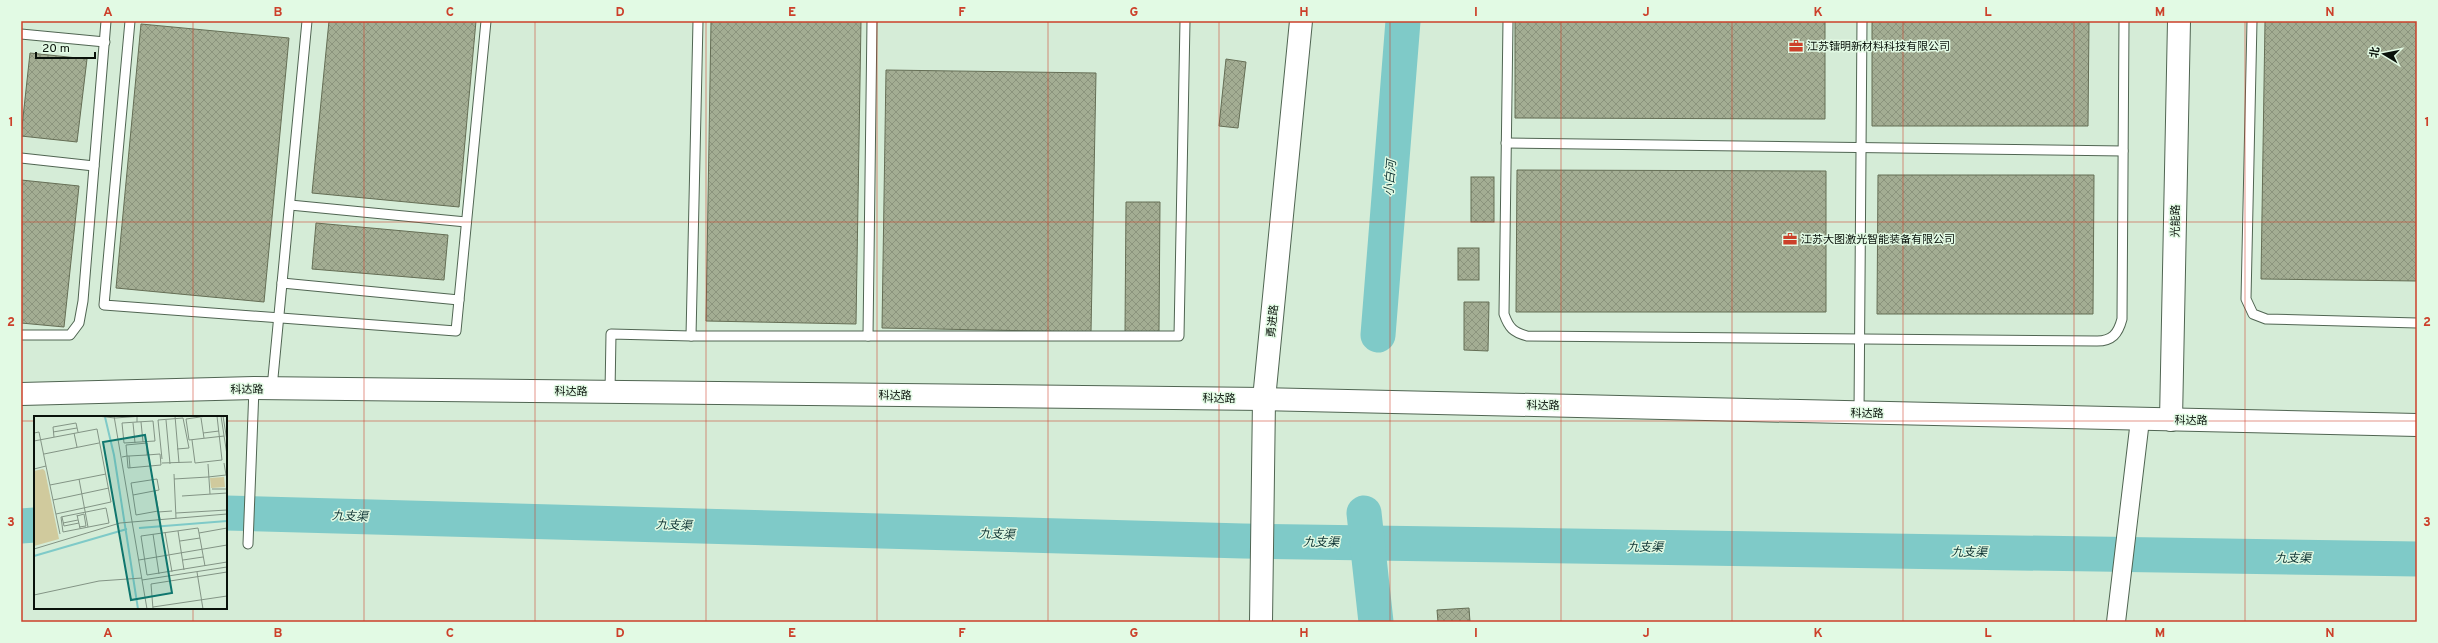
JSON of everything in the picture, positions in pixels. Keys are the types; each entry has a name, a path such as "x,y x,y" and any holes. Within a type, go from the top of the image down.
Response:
{"street":[{"name":"勇进路","path":"1261,614 1264,399 1301,21"},
{"name":"光能路","path":"2171,420 2179,21"},
{"name":"科达路","path":"21,394 263,388 1264,399 2140,420 2417,425"},
{"path":"2116,622 2140,420"}],"lane":[{"path":"21,336 70,335 79,323 83,300 106,21"},
{"path":"130,21 104,305 456,331 486,21"},
{"path":"248,544 252,440 279,319 307,21"},
{"path":"691,336 698,21"},
{"path":"868,336 872,21"},
{"path":"610,392 611,334 691,336 1179,336 1185,21"},
{"path":"1508,21 1504,314 1508,327 1515,332 1527,336 2097,341 2107,341 2116,334 2122,319 2124,21"},
{"path":"1859,413 1862,21"},
{"path":"2252,21 2246,299 2253,314 2266,319 2417,323"},
{"path":"21,34 105,42"},
{"path":"1506,143 2123,151"},
{"path":"21,158 94,166"},
{"path":"290,205 466,222"},
{"path":"282,282 459,300"}],"building":[{"path":"329,21 476,21 459,207 312,193"},
{"path":"711,21 861,21 856,324 706,321"},
{"path":"1515,21 1825,21 1825,119 1515,118"},
{"path":"1872,21 2089,21 2088,126 1872,126"},
{"path":"2265,21 2417,21 2417,281 2261,279"},
{"path":"141,24 289,38 264,302 116,288"},
{"path":"30,53 87,59 77,142 21,136"},
{"path":"1226,59 1246,62 1238,128 1219,126"},
{"path":"886,70 1096,73 1091,332 882,328"},
{"path":"1517,170 1826,171 1826,312 1516,312"},
{"path":"1878,175 2094,175 2093,314 1877,314"},
{"path":"1471,177 1494,177 1494,222 1471,222"},
{"path":"21,180 79,186 64,327 21,323"},
{"path":"1126,202 1160,202 1159,332 1125,332"},
{"path":"316,223 448,235 444,280 312,269"},
{"path":"1458,248 1479,248 1479,280 1458,280"},
{"path":"1464,302 1489,302 1488,351 1464,350"},
{"path":"1469,608 1470,622 1438,622 1437,610"}],"waterway":[{"name":"小白河","path":"1378,335 1403,21"},
{"name":"九支渠","path":"227,513 1243,541 2417,559"},
{"path":"1364,513 1376,622"},
{"name":"九支渠","path":"21,526 34,525"}],"place":[{"name":"江苏镭明新材料科技有限公司","path":"1796,46"},
{"name":"江苏大图激光智能装备有限公司","path":"1790,239"}]}
